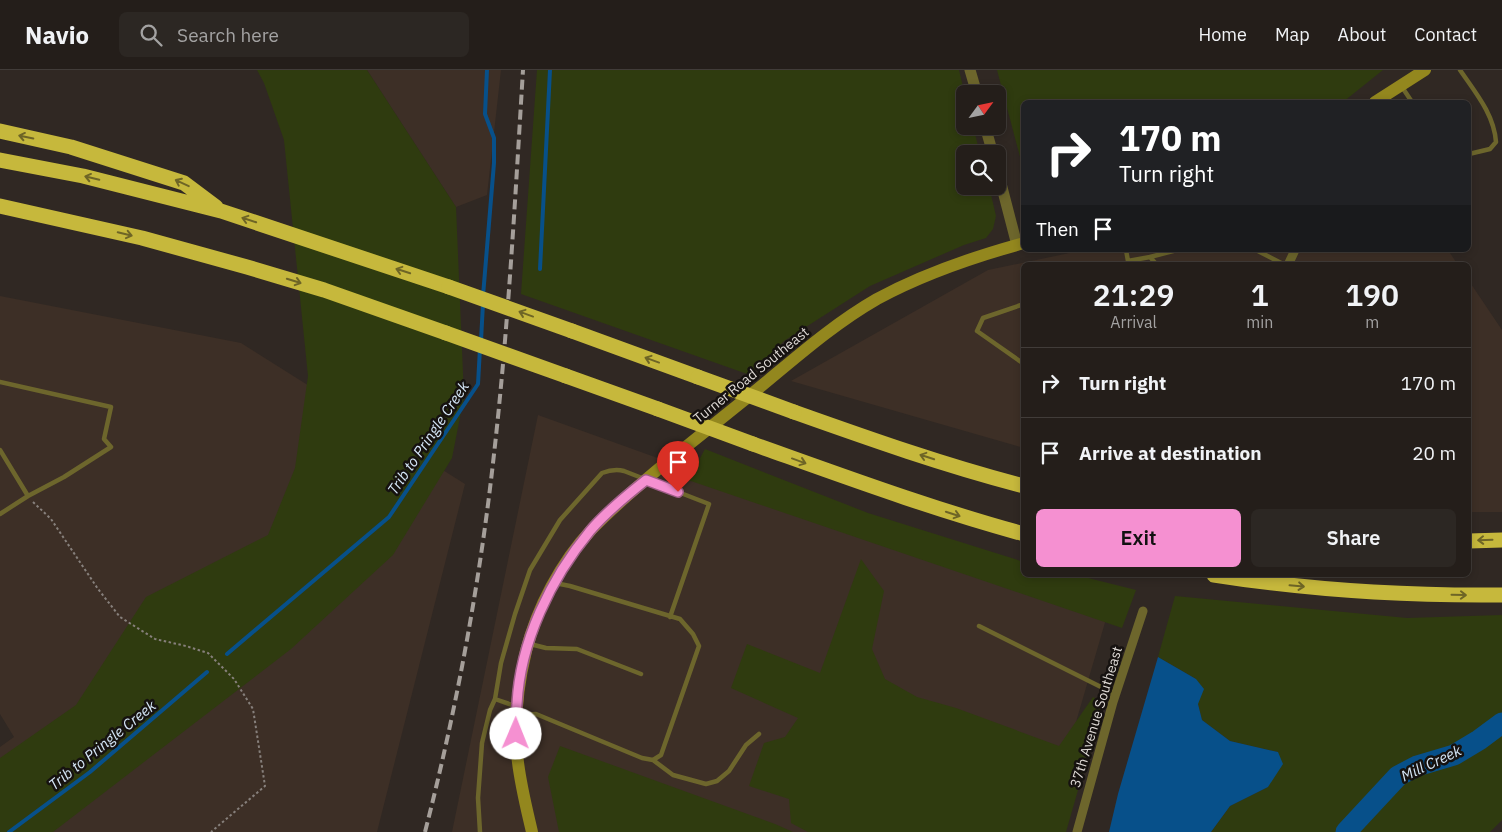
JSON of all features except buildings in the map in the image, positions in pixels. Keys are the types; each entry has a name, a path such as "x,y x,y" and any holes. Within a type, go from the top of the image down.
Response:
{"highway":[{"path":"0,131 71,147 184,183 221,211"},
{"path":"0,160 83,176 221,211 449,287 890,446 1021,485"},
{"path":"0,206 133,236 324,290 889,493 1021,533"},
{"path":"0,215 26,212"},
{"path":"1471,541 1502,540"},
{"path":"1228,577 1277,584 1369,592 1502,595"}],"main road":[{"path":"1378,100 1424,70"},
{"name":"Turner Road Southeast","path":"532,832 517,752 517,711 520,679 529,644 545,601 573,552 591,530 646,480 805,349 856,312 910,282 940,270 1020,244"}],"street":[{"path":"970,70 974,85"},
{"path":"1005,195 1020,244"},
{"name":"37th Avenue Southeast","path":"1077,832 1115,694 1142,611"}],"lane":[{"path":"1460,70 1487,110 1495,132 1496,142 1490,149 1471,154"},
{"path":"1401,86 1411,100"},
{"path":"1126,252 1128,261 1169,252"},
{"path":"1260,252 1280,262"},
{"path":"1150,257 1154,262"},
{"path":"1021,305 983,318 977,331 1021,362"},
{"path":"0,382 111,407 104,439 111,447 0,514"},
{"path":"0,450 28,496"},
{"path":"480,832 478,798 482,743 490,710 495,699 501,663 514,614 530,570 560,520 602,473 615,469 624,471 709,504 670,616"},
{"path":"554,583 570,586 680,619 693,634 700,646 661,755 653,760"},
{"path":"979,626 1115,694"},
{"path":"529,644 546,648 577,649 641,674"},
{"path":"495,699 517,711 536,714 642,758 653,760 672,775 706,784 717,781 729,771 746,745 759,734"}],"path":[{"path":"28,496 50,518 98,589 120,617 155,639 208,653 234,679 253,709 265,786 211,832"}],"shaded area":[{"path":"367,70 501,70 487,195 456,207"},
{"path":"1074,252 1449,252 1456,262 1026,262"},
{"path":"1021,263 1021,447 791,381 988,270"},
{"path":"1471,284 1502,330 1502,512 1471,512"},
{"path":"0,296 241,343 465,484 377,832 0,832 0,747 14,737 0,714"},
{"path":"538,415 1106,619 1044,832 452,832"}],"green space":[{"path":"257,70 367,70 456,207 464,397 452,458 393,555 291,649 53,832 0,832 0,758 76,705 146,597 268,535 295,468 308,376 284,140 264,83"},
{"path":"537,70 959,70 963,85 956,85 956,135 975,135 978,145 956,145 956,195 991,195 996,216 993,229 986,238 964,245 870,286 784,341 750,375 521,294"},
{"path":"997,70 1383,70 1346,100 1021,100 1021,161 1006,104 1006,85 1001,85"},
{"path":"705,449 868,513 1021,561 1021,577 1084,577 1136,590 1122,628 688,480"},
{"path":"861,559 884,591 872,649 885,679 917,697 956,708 1059,746 1093,697 1103,703 1066,832 808,832 791,823 789,799 749,786 764,743 785,737 798,718 731,688 747,644 820,673"},
{"path":"1175,596 1407,618 1502,615 1502,820 1490,832 1211,832 1230,806 1268,787 1278,752 1230,741 1202,720 1198,704 1196,679 1158,657"},
{"path":"560,746 793,832 559,832 548,777"}],"water":[{"path":"1158,657 1196,679 1204,689 1198,704 1202,720 1230,741 1278,752 1283,764 1268,787 1230,806 1211,832 1109,832 1118,794"}],"waterway":[{"name":"Trib to Pringle Creek","path":"483,296 494,163 494,138 485,114 487,70"},
{"path":"540,269 550,70"},
{"name":"Trib to Pringle Creek","path":"481,341 483,303"},
{"name":"Trib to Pringle Creek","path":"227,654 389,517 478,384 480,348"},
{"name":"Trib to Pringle Creek","path":"9,832 90,772 207,672"},
{"name":"Mill Creek","path":"1346,832 1398,776 1417,766 1454,755 1502,723"}],"railway":[{"path":"425,832 447,741 481,556 498,414 507,316 523,70"}],"route":[{"path":"516,734 517,704 526,650 545,601 573,552 613,508 646,480 678,492"}]}
